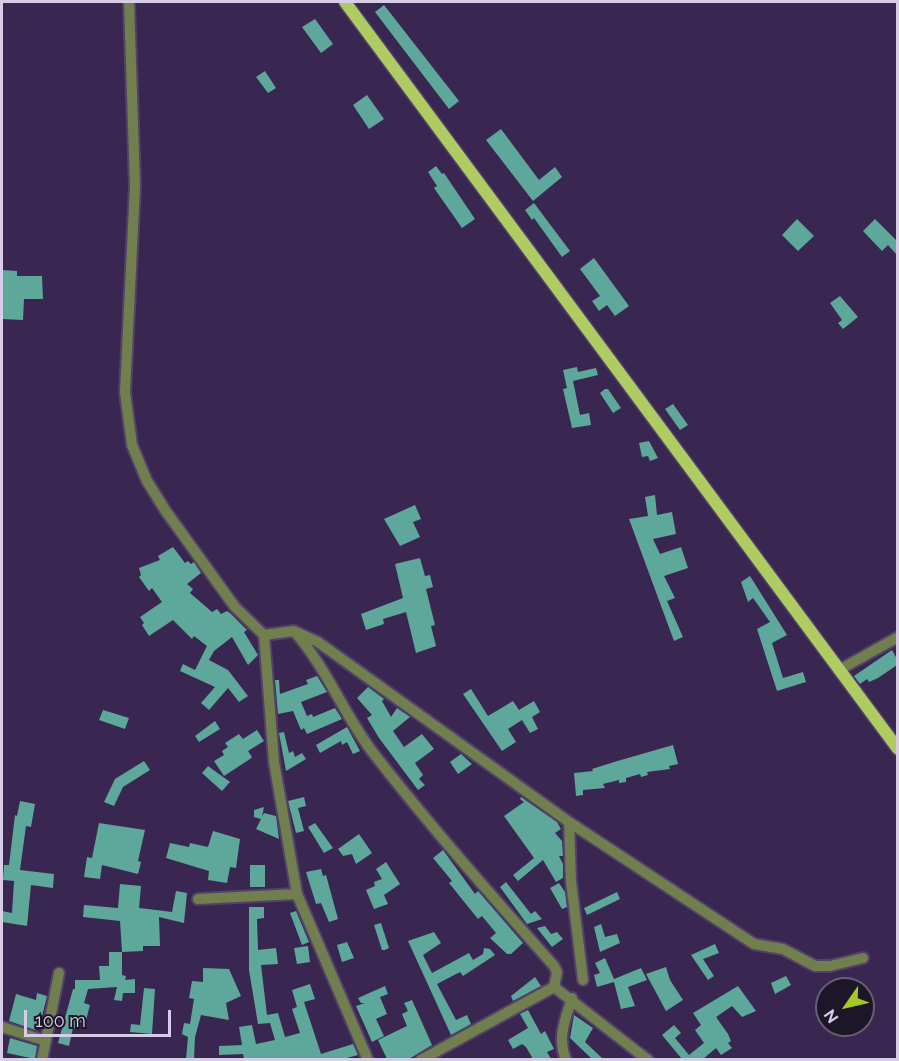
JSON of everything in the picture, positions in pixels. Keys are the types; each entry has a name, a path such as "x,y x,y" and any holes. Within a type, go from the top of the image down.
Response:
{"main road":[{"path":"345,2 897,749"}],"street":[{"path":"129,2 135,186 124,392 132,445 147,482 165,510 235,607 264,635 274,762 297,894 368,1059"},
{"path":"264,635 294,631 318,642 569,822 754,944 783,949 815,966 830,966 863,958"},
{"path":"294,631 313,653 341,697 354,726 371,749 446,844 554,966 557,972 554,987"},
{"path":"839,670 897,637"},
{"path":"569,822 571,881 583,980"},
{"path":"198,899 297,894"},
{"path":"42,1059 59,973"},
{"path":"554,987 572,998 648,1059"},
{"path":"421,1059 554,987"},
{"path":"566,1059 561,1041 562,1029 572,998"},
{"path":"2,1027 46,1041"}],"building":[{"path":"384,5 459,101 449,109 375,12"},
{"path":"315,19 333,44 321,53 302,27"},
{"path":"265,71 276,88 268,93 256,77"},
{"path":"367,95 384,119 369,129 353,105"},
{"path":"501,129 539,180 555,167 562,177 533,201 486,140"},
{"path":"436,166 442,174 444,173 475,219 462,228 434,188 437,186 428,172"},
{"path":"534,203 570,251 562,257 534,218 532,220 525,210"},
{"path":"797,219 814,236 798,251 782,235"},
{"path":"875,219 897,241 897,255 888,245 882,251 863,231"},
{"path":"594,258 629,306 615,316 607,305 599,311 592,301 600,296 580,269"},
{"path":"2,270 17,271 17,276 42,276 43,299 24,299 23,320 2,319"},
{"path":"840,296 858,317 843,329 838,323 842,320 830,303"},
{"path":"577,367 578,372 596,368 598,375 573,381 580,415 589,413 591,425 572,428 563,389 567,388 563,370"},
{"path":"608,389 621,408 613,413 600,393"},
{"path":"673,404 688,425 680,430 665,409"},
{"path":"649,441 658,458 650,461 648,456 642,457 639,443"},
{"path":"655,495 657,515 672,512 676,534 653,539 660,554 681,547 688,568 664,576 675,598 667,601 683,637 674,641 629,519 648,516 645,497"},
{"path":"415,505 421,519 413,522 420,537 400,546 384,519"},
{"path":"173,547 185,563 194,562 201,573 187,584 193,589 190,593 212,612 217,609 221,614 227,611 230,613 247,630 244,632 258,655 248,665 232,637 214,651 209,660 228,670 248,696 239,702 228,688 209,710 201,703 215,687 180,671 183,664 195,670 207,646 194,636 192,639 173,620 149,636 142,625 144,623 140,617 162,602 152,588 149,591 139,577 141,575 139,568 160,560 158,556"},
{"path":"420,558 425,576 430,575 433,587 426,589 435,625 431,626 436,646 416,653 406,612 383,619 384,624 366,630 361,614 403,598 395,564"},
{"path":"750,576 787,635 772,643 783,678 803,672 806,682 777,691 757,629 770,622 753,598 748,602 741,582"},
{"path":"892,650 897,659 897,665 878,678 869,682 867,679 860,684 854,676"},
{"path":"317,676 327,692 301,702 307,716 312,714 313,717 335,708 342,719 307,734 304,728 301,730 293,711 278,714 275,680 279,680 280,694 308,684 306,680"},
{"path":"368,687 384,699 382,701 391,717 397,708 410,717 393,731 404,747 422,734 434,749 415,763 423,775 419,779 425,785 418,790 379,738 367,718 372,715 357,698"},
{"path":"471,689 488,716 513,701 519,710 534,701 540,712 532,717 538,729 530,733 522,720 508,729 516,742 502,751 463,694"},
{"path":"103,710 129,718 125,729 99,720"},
{"path":"215,721 220,729 199,742 195,736"},
{"path":"347,727 360,751 353,754 347,742 342,745 341,741 320,753 316,745"},
{"path":"257,730 264,741 248,751 252,757 250,759 224,776 214,761 224,755 222,751 228,747 225,743 239,734 243,739"},
{"path":"284,732 289,753 293,751 295,757 302,753 306,759 286,771 279,733"},
{"path":"673,745 678,764 669,766 670,769 647,772 648,775 641,777 640,774 626,778 626,782 619,783 619,780 603,784 605,788 583,790 583,795 576,796 574,773 593,771 592,769"},
{"path":"461,754 472,764 458,774 450,762"},
{"path":"144,761 150,770 123,787 114,806 104,802 115,779"},
{"path":"208,766 230,782 222,791 202,773"},
{"path":"304,797 306,806 298,808 304,831 296,833 288,801"},
{"path":"521,797 557,822 561,829 555,833 562,841 563,856 559,856 563,864 563,878 556,882 543,860 518,881 513,875 534,858 504,816 524,802 520,799"},
{"path":"20,801 35,804 31,827 26,826 20,870 54,874 53,888 31,885 27,926 2,922 2,911 12,913 14,881 3,880 4,865 9,865 15,815 17,816"},
{"path":"264,807 262,817 264,813 276,816 279,839 256,829 261,819 254,817 254,810"},
{"path":"99,823 145,830 138,861 141,862 138,874 102,865 100,879 84,877 87,857 92,858"},
{"path":"315,823 333,848 324,853 308,827"},
{"path":"213,831 240,839 236,868 230,867 227,883 208,880 209,871 166,858 170,843 189,847 190,843 208,847"},
{"path":"359,834 372,853 356,864 352,854 343,856 338,849"},
{"path":"443,850 475,894 478,891 523,943 511,954 507,954 490,938 496,933 482,916 478,919 449,883 452,881 433,858"},
{"path":"386,862 400,884 384,895 388,904 374,909 366,890 375,886 374,882 382,879 376,869"},
{"path":"250,865 265,865 265,887 250,887"},
{"path":"321,869 323,876 326,875 338,919 329,922 321,903 316,904 306,872"},
{"path":"506,882 531,914 535,911 542,919 527,924 500,887"},
{"path":"559,883 565,892 567,907 562,909 550,888"},
{"path":"120,884 141,886 139,908 172,912 176,891 187,893 184,923 159,917 160,946 143,946 143,951 122,952 120,921 83,917 84,905 118,908"},
{"path":"617,892 620,899 587,915 584,908"},
{"path":"249,907 264,907 264,918 257,919 258,950 276,948 278,964 261,965 267,1015 278,1013 285,1037 300,1033 292,1009 297,1007 292,990 310,984 315,999 304,1002 321,1054 353,1044 358,1055 343,1059 244,1059 243,1054 219,1055 219,1046 242,1045 239,1027 252,1025 256,1044 275,1040 270,1023 258,1024 249,970"},
{"path":"296,911 309,942 302,945 290,913"},
{"path":"381,923 389,948 385,950 382,950 374,925"},
{"path":"601,924 605,937 617,934 620,943 600,952 594,927"},
{"path":"545,926 551,934 557,932 563,939 552,947 537,928"},
{"path":"434,932 441,943 423,955 432,973 469,953 473,960 483,954 484,948 490,949 495,955 463,976 460,972 437,984 456,1020 467,1015 471,1024 451,1035 408,941"},
{"path":"347,942 354,958 342,962 337,945"},
{"path":"715,944 719,953 703,959 714,976 708,980 691,955"},
{"path":"308,946 310,962 297,964 294,948"},
{"path":"109,952 122,952 122,975 126,976 125,980 135,979 135,993 123,993 122,1001 114,1000 117,987 88,989 84,1003 90,1005 85,1024 79,1022 77,1029 73,1028 69,1046 58,1043 73,989 75,989 75,980 100,980 99,966 109,966"},
{"path":"605,958 614,979 641,968 647,980 628,987 635,1006 621,1009 614,982 597,987 594,975 600,973 595,963"},
{"path":"666,967 670,980 683,1000 666,1011 646,974"},
{"path":"203,968 229,969 241,996 226,1003 229,1020 201,1015 195,1037 194,1059 186,1059 188,1037 182,1034 184,1023 190,1024 194,999 189,998 192,981 203,982"},
{"path":"786,976 791,985 775,994 771,983"},
{"path":"535,977 541,986 513,1001 511,996"},
{"path":"385,986 388,994 380,997 387,1014 376,1019 384,1036 372,1042 356,1006 365,1003 361,1003 358,998"},
{"path":"738,986 756,1011 742,1017 732,1006 716,1017 728,1034 731,1041 728,1043 732,1048 721,1055 716,1048 703,1059 682,1059 662,1035 674,1025 681,1033 675,1038 689,1055 704,1043 695,1030 701,1025 693,1013"},
{"path":"144,988 155,989 152,1034 130,1032 131,1024 140,1025"},
{"path":"37,993 47,996 40,1025 37,1025 35,1030 9,1021 16,994 36,1000"},
{"path":"412,1000 432,1045 409,1059 387,1059 378,1040 407,1026 402,1014 408,1011 404,1003"},
{"path":"528,1010 541,1034 545,1031 554,1049 547,1052 551,1059 533,1059 526,1047 522,1044 513,1049 508,1040 528,1028 520,1014"},
{"path":"574,1015 593,1028 585,1042 603,1059 592,1059 570,1038"},
{"path":"10,1038 37,1046 35,1059 7,1053"}]}
